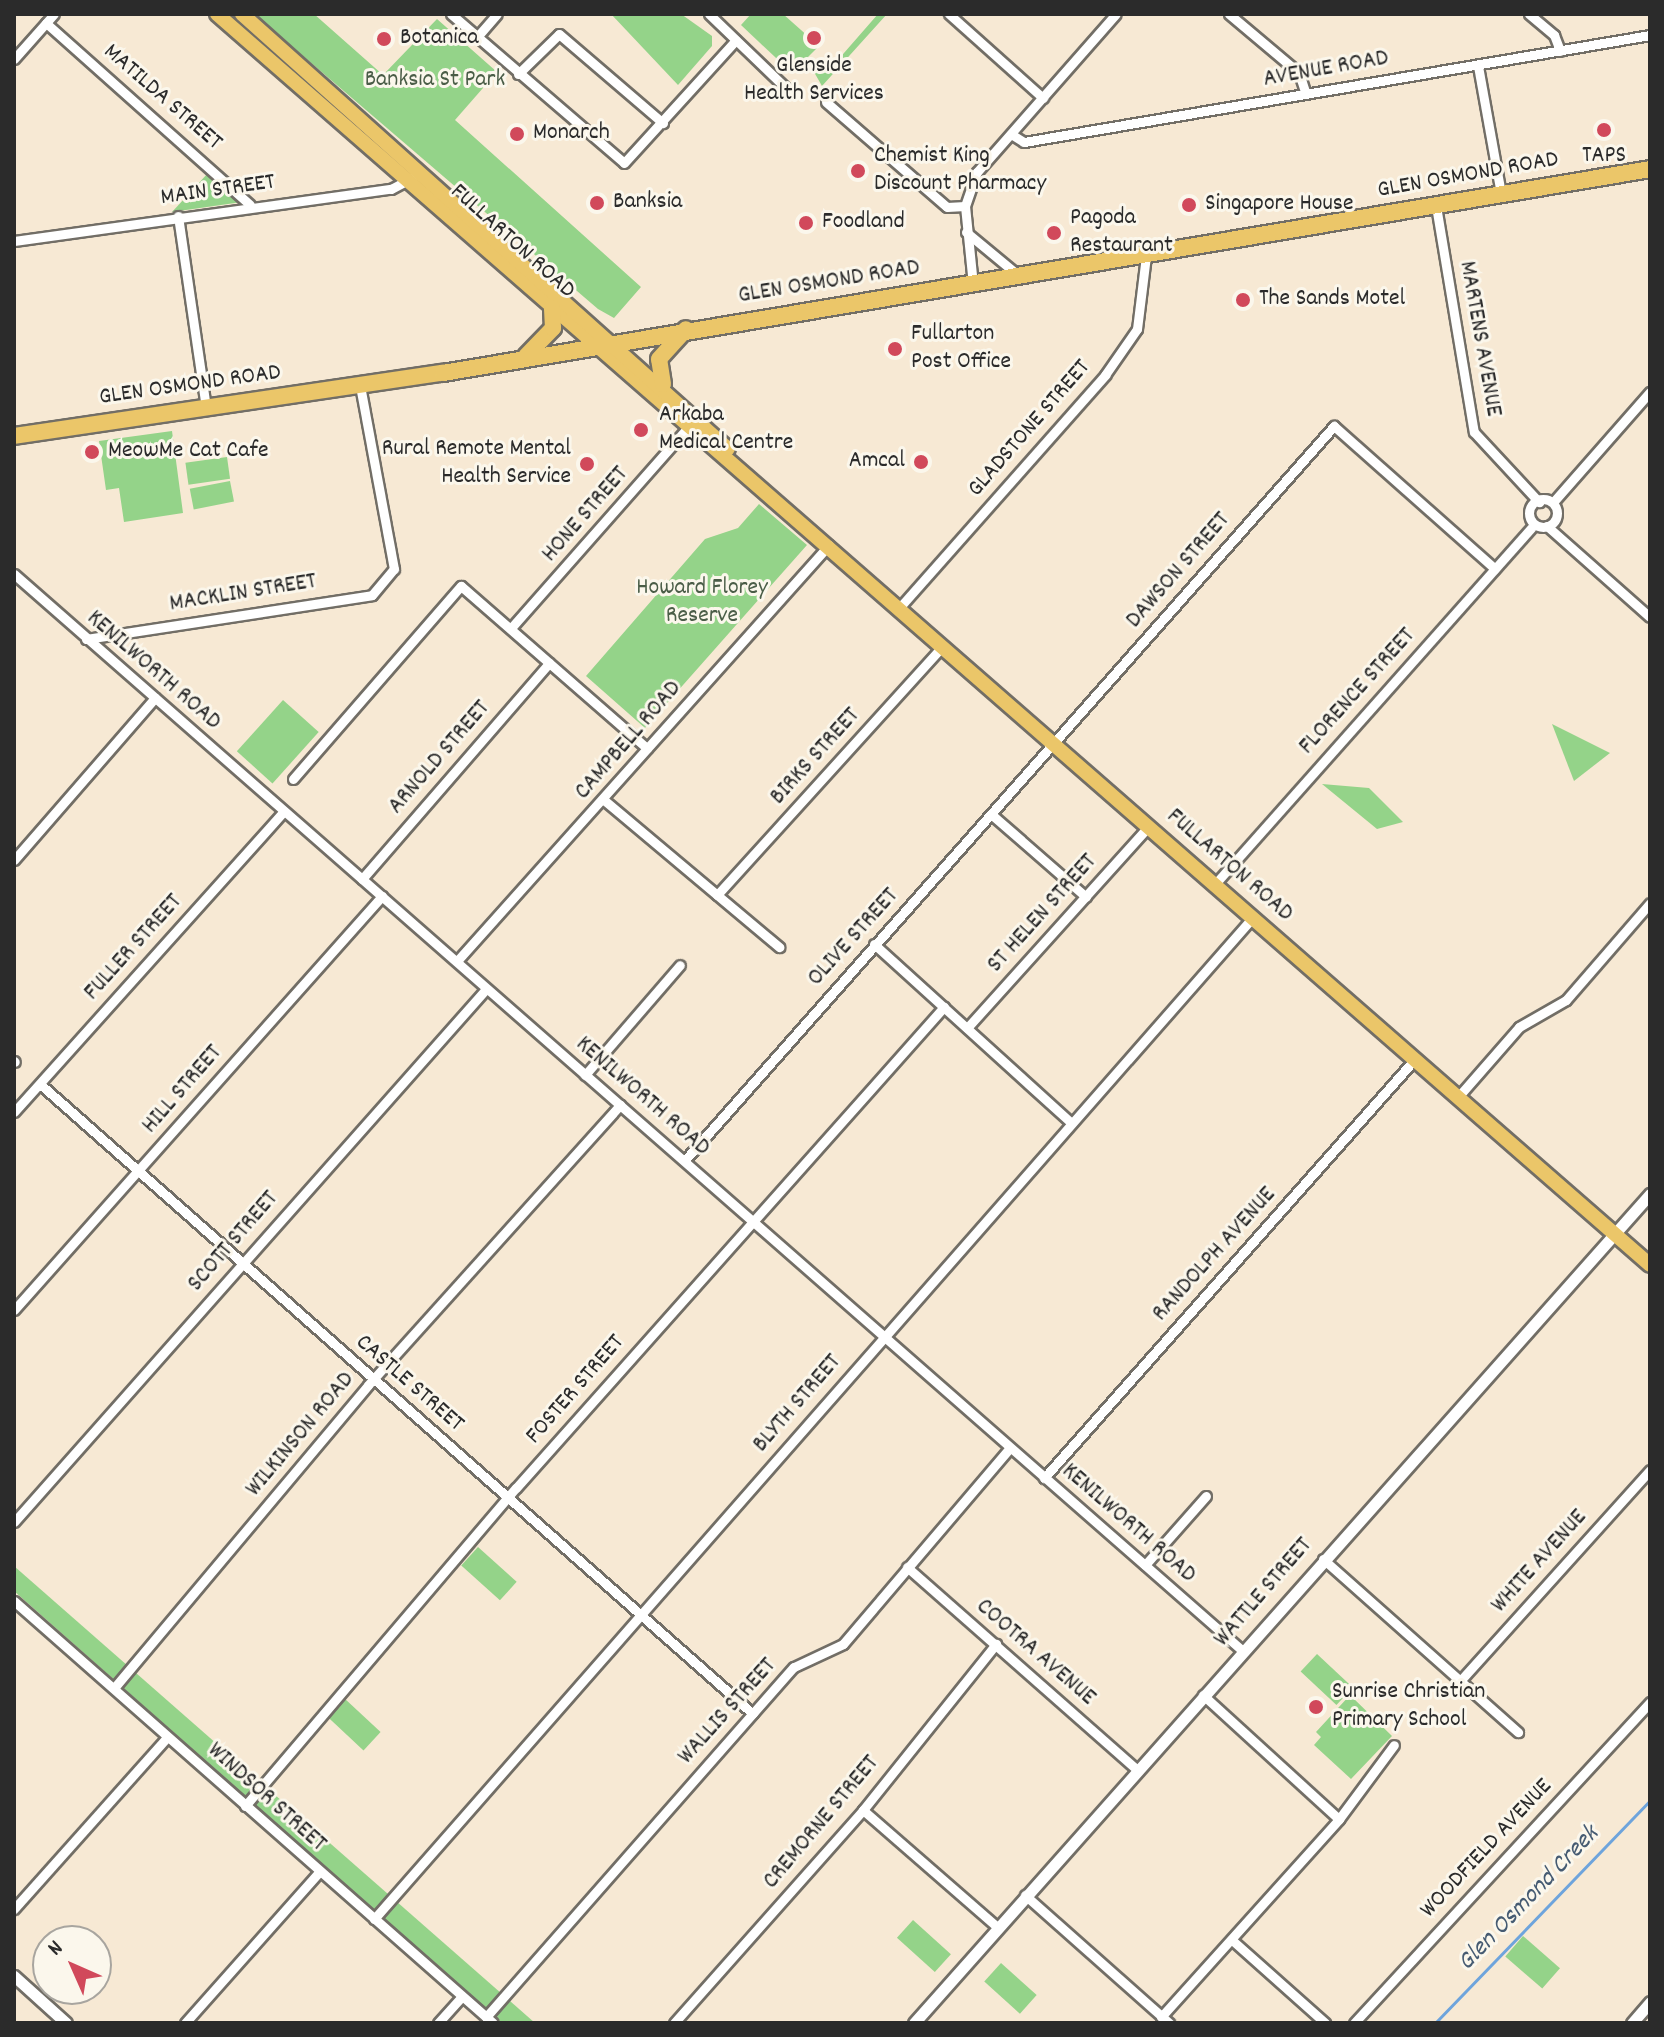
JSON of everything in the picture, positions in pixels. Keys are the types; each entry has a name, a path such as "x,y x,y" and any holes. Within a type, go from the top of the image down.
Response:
{"highway":[{"name":"GLEN OSMOND ROAD","path":"14,436 360,386 687,328 1022,277 1650,169"},
{"path":"524,357 553,328 552,308"},
{"path":"663,384 659,359 687,328"}],"main road":[{"name":"FULLARTON ROAD","path":"217,14 410,180 552,308 829,545 1650,1265"},
{"name":"FULLARTON ROAD","path":"242,14 663,384 778,501"}],"street":[{"path":"14,59 54,14"},
{"path":"451,14 617,161 629,160 736,40"},
{"path":"477,37 497,14"},
{"path":"709,14 789,91"},
{"path":"949,14 1043,98"},
{"path":"973,285 965,206 977,172 1116,14"},
{"path":"1229,14 1299,73 1306,94"},
{"path":"1529,14 1560,51"},
{"name":"MATILDA STREET","path":"46,23 250,205"},
{"path":"518,74 559,34 663,123"},
{"name":"AVENUE ROAD","path":"1011,134 1024,142 1650,35"},
{"path":"1478,66 1501,194"},
{"path":"826,102 947,207 965,206"},
{"path":"410,180 420,168"},
{"name":"MAIN STREET","path":"14,241 250,205 391,189 410,180"},
{"name":"MARTENS AVENUE","path":"1436,206 1474,432 1539,502"},
{"path":"178,216 206,407"},
{"path":"966,232 995,263 1022,277"},
{"name":"GLADSTONE STREET","path":"900,607 1105,375 1137,329 1146,256"},
{"name":"MACKLIN STREET","path":"86,639 372,595 394,569 360,386"},
{"path":"1547,526 1555,500 1650,392"},
{"name":"HONE STREET","path":"511,628 689,426"},
{"name":"DAWSON STREET","path":"1055,743 1334,426 1495,569"},
{"path":"1555,500 1539,502 1531,528 1547,526 1650,617"},
{"name":"FLORENCE STREET","path":"1215,884 1531,528"},
{"name":"CAMPBELL ROAD","path":"457,961 829,545"},
{"name":"KENILWORTH ROAD","path":"15,576 1242,1650"},
{"path":"293,779 461,586 647,748"},
{"name":"BIRKS STREET","path":"717,895 944,646"},
{"name":"ARNOLD STREET","path":"362,879 549,663"},
{"path":"14,860 155,698"},
{"name":"OLIVE STREET","path":"685,1160 1055,743"},
{"path":"604,800 779,947"},
{"name":"FULLER STREET","path":"14,1112 284,811"},
{"path":"991,814 1086,897"},
{"name":"ST HELEN STREET","path":"967,1028 1149,826"},
{"name":"HILL STREET","path":"14,1310 382,896"},
{"path":"1458,1097 1519,1027 1566,1000 1650,903"},
{"name":"BLYTH STREET","path":"374,1919 1253,917"},
{"path":"874,944 1070,1122"},
{"path":"585,1075 680,965"},
{"name":"SCOTT STREET","path":"14,1522 486,989"},
{"name":"FOSTER STREET","path":"245,1806 753,1220 944,1007"},
{"name":"RANDOLPH AVENUE","path":"1044,1478 1415,1059"},
{"name":"CASTLE STREET","path":"40,1084 753,1714"},
{"name":"WILKINSON ROAD","path":"114,1688 373,1380 620,1105"},
{"name":"WATTLE STREET","path":"917,2022 1136,1769 1650,1194"},
{"name":"WALLIS STREET","path":"489,2020 794,1667 843,1644 1010,1448"},
{"name":"WHITE AVENUE","path":"1460,1681 1650,1470"},
{"path":"1145,1565 1206,1496"},
{"path":"1323,1559 1518,1732"},
{"name":"COOTRA AVENUE","path":"907,1567 1136,1769"},
{"path":"14,1616 18,1604"},
{"name":"WINDSOR STREET","path":"18,1604 489,2020"},
{"name":"CREMORNE STREET","path":"674,2023 863,1810 996,1644"},
{"path":"1203,1695 1339,1819"},
{"name":"WOODFIELD AVENUE","path":"1354,2023 1650,1702"},
{"path":"14,1909 167,1737"},
{"path":"1025,1895 1165,2020 1339,1819 1394,1745"},
{"path":"863,1810 997,1927"},
{"path":"185,2023 319,1872"},
{"path":"1232,1940 1325,2023"},
{"path":"14,1976 66,2023"},
{"path":"438,2023 462,1996"},
{"path":"1632,2023 1650,2002"}],"green space":[{"name":"Banksia St Park","path":"254,14 314,14 383,75 437,19 497,72 455,120 641,287 614,318 598,309"},
{"path":"611,14 681,14 712,36 712,46 678,85"},
{"path":"751,14 783,14 819,46 792,73 741,25"},
{"path":"878,14 887,14 822,86 814,72 837,61"},
{"path":"208,173 242,202 172,212"},
{"path":"172,431 183,513 124,522 119,488 106,490 99,441"},
{"path":"227,457 230,479 188,485 185,463"},
{"path":"230,481 234,502 194,509 190,489"},
{"name":"Howard Florey Reserve","path":"759,504 807,545 645,728 586,676 705,539 738,528"},
{"path":"283,700 319,732 273,783 237,751"},
{"path":"1552,724 1610,753 1574,781"},
{"path":"1322,784 1369,788 1403,822 1377,829"},
{"path":"478,1547 517,1582 500,1600 461,1566"},
{"path":"14,1566 535,2023 502,2023 458,1985 14,1591"},
{"path":"1317,1654 1353,1687 1336,1705 1301,1672"},
{"path":"1350,1695 1392,1736 1351,1779 1314,1745 1321,1737 1316,1732"},
{"path":"344,1698 381,1732 364,1750 327,1716"},
{"path":"913,1920 951,1954 935,1972 897,1938"},
{"path":"1523,1936 1560,1968 1542,1989 1505,1956"},
{"path":"1001,1963 1037,1995 1020,2014 984,1982"}],"waterway":[{"name":"Glen Osmond Creek","path":"1435,2023 1650,1800"}],"place":[{"name":"Glenside Health Services","path":"814,38"},
{"name":"Botanica","path":"384,39"},
{"name":"TAPS","path":"1604,130"},
{"name":"Monarch","path":"517,134"},
{"name":"Chemist King Discount Pharmacy","path":"858,171"},
{"name":"Banksia","path":"597,203"},
{"name":"Singapore House","path":"1189,205"},
{"name":"Foodland","path":"806,223"},
{"name":"Pagoda Restaurant","path":"1054,233"},
{"name":"The Sands Motel","path":"1243,300"},
{"name":"Fullarton Post Office","path":"895,349"},
{"name":"Arkaba Medical Centre","path":"641,430"},
{"name":"MeowMe Cat Cafe","path":"92,452"},
{"name":"Amcal","path":"921,462"},
{"name":"Rural Remote Mental Health Service","path":"587,464"},
{"name":"Sunrise Christian Primary School","path":"1316,1707"}]}
